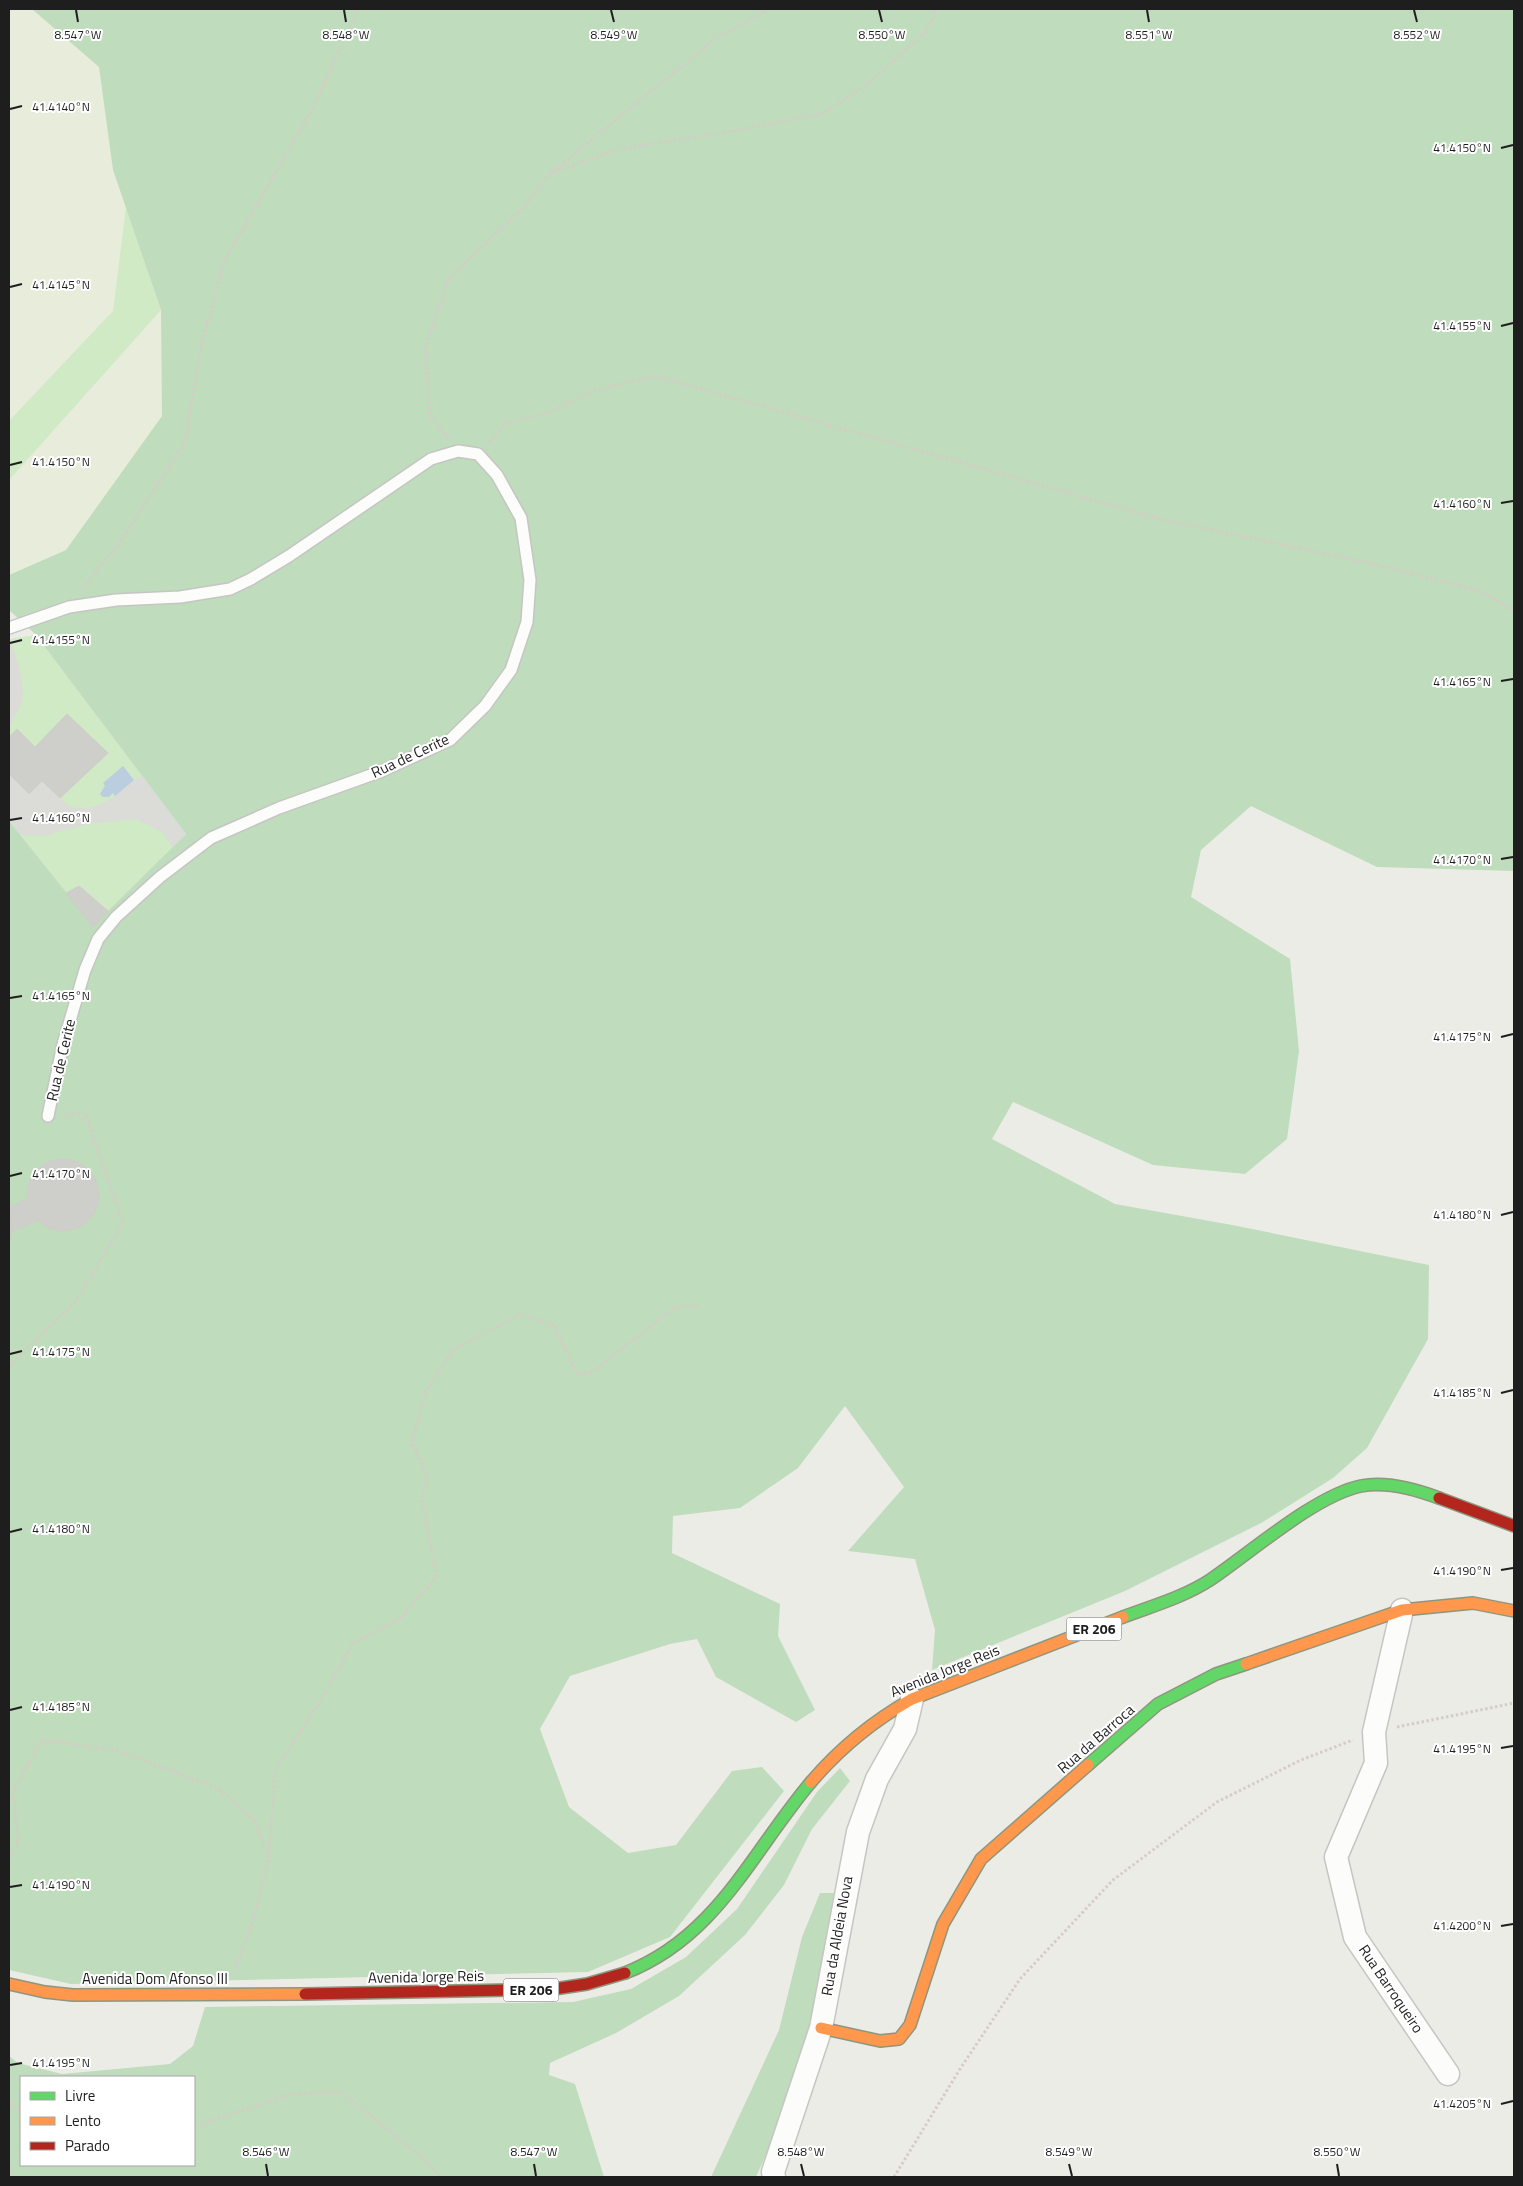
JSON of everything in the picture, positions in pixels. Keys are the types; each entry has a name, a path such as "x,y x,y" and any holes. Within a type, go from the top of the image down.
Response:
{"main road":[{"name":"Avenida Jorge Reis","path":"302,1994 560,1989 600,1982 637,1968 673,1948 710,1917 730,1894 806,1788 834,1756 870,1724 912,1699 1180,1595 1208,1581 1310,1509 1354,1488 1378,1485 1417,1490 1514,1526"},
{"name":"Rua da Barroca","path":"821,2028 880,2041 899,2039 910,2025 943,1924 981,1859 1158,1704 1216,1674 1402,1610 1473,1603 1514,1612"},
{"name":"Avenida Dom Afonso III","path":"9,1984 46,1992 73,1994 302,1994"}],"street":[{"name":"Rua Barroqueiro","path":"1402,1610 1374,1732 1376,1764 1336,1857 1356,1937 1448,2074"},
{"name":"Rua da Aldeia Nova","path":"774,2177 773,2172 821,2028 858,1832 877,1779 905,1729 912,1699"}],"lane":[{"path":"9,628 69,606 116,600 180,597 230,589 251,579 289,556 432,459 458,451 478,454"},
{"name":"Rua de Cerite","path":"48,1116 63,1044 85,970 98,939 116,917 160,877 211,838 279,808 382,771 450,740 485,706 511,670 527,622 530,580 520,518 497,475 478,454"}],"path":[{"path":"69,606 120,542 184,442 202,341 224,262 314,106 358,9"},
{"path":"458,451 430,416 425,350 449,278 525,206 549,174 715,38 769,9"},
{"path":"549,174 618,149 727,132 821,114 866,86 925,33 937,9"},
{"path":"478,454 506,423 547,413 595,390 656,376 1164,520 1365,562 1478,590 1514,611"},
{"path":"9,1366 75,1302 115,1237 122,1222 85,1113 48,1116"},
{"path":"213,1994 233,1976 254,1917 269,1859 275,1771 324,1695 352,1644 401,1618 436,1577 422,1499 427,1477 412,1440 425,1393 454,1349 522,1314 554,1325 578,1375 594,1372 675,1308 702,1306"},
{"path":"894,2177 960,2069 1020,1979 1113,1880 1217,1802 1300,1760 1374,1732 1514,1703"},
{"path":"9,1860 18,1843 13,1791 42,1740 116,1750 217,1788 255,1821 269,1859"},
{"path":"195,2126 291,2094 341,2092 423,2158 439,2177"},
{"path":"9,2161 12,2177"}],"shaded area":[{"path":"36,635 186,834 93,927 9,821 9,640"}],"green space":[{"path":"9,9 32,9 99,67 113,170 126,207 113,311 9,421"},
{"path":"32,9 1514,9 1514,871 1377,867 1251,806 1201,850 1191,897 1290,959 1299,1051 1287,1139 1245,1174 1153,1165 1013,1102 992,1139 1115,1204 1232,1225 1429,1265 1428,1339 1367,1448 1333,1478 1263,1522 1125,1591 932,1670 935,1630 915,1559 848,1551 904,1487 845,1406 798,1468 740,1508 673,1516 672,1553 780,1604 778,1636 815,1710 796,1722 716,1677 697,1639 670,1644 570,1676 540,1729 569,1807 628,1853 676,1845 732,1771 762,1767 784,1791 670,1937 588,1972 71,1984 9,1970 9,821 93,926 186,834 36,635 9,610 9,575 66,550 162,416 161,310 113,170 99,67"},
{"path":"126,207 161,310 9,480 9,421 113,311"},
{"path":"161,310 162,416 66,550 9,575 9,480"},
{"path":"36,635 142,776 134,780 123,766 102,789 100,794 103,797 113,793 115,796 94,806 87,808 73,807 66,804 60,798 108,753 67,715 35,747 17,729 9,737 11,724 21,704 23,688 10,639"},
{"path":"136,819 162,832 173,847 108,911 80,886 66,893 20,835 43,836 88,824"},
{"path":"840,1768 850,1781 812,1829 784,1885 745,1935 679,1996 616,2033 550,2063 549,2075 575,2084 604,2177 9,2177 9,2056 18,2063 62,2074 170,2064 193,2046 205,2007 573,2002 631,1989 686,1957 737,1909 817,1792"},
{"path":"820,1893 834,1893 809,2042 784,2114 756,2177 711,2177 779,2030 802,1937"}],"water":[{"path":"123,766 134,780 115,796 113,793 109,797 103,797 100,794 105,786 103,783"}],"building":[{"path":"67,714 108,753 60,798 42,781 29,794 9,774 9,737 17,729 35,747"},
{"path":"79,886 108,911 93,927 66,893"},
{"path":"63,1159 83,1165 93,1175 99,1195 93,1215 83,1225 63,1231 43,1225 33,1215 27,1195 33,1175 43,1165"},
{"path":"27,1199 38,1221 12,1231 9,1207"},
{"path":"9,1217 12,1231 9,1244"}],"traffic: fast":[{"path":"1123,1617 1168,1601 1200,1586 1284,1526 1324,1501 1343,1492 1361,1486 1380,1484 1410,1489 1439,1498"},
{"path":"1088,1765 1158,1704 1216,1674 1246,1664"},
{"path":"625,1973 657,1957 684,1938 708,1915 730,1891 811,1782"}],"traffic: slow":[{"path":"1246,1664 1402,1610 1473,1603 1514,1611"},
{"path":"811,1782 858,1736 884,1716 912,1699 1123,1617"},
{"path":"821,2028 880,2041 899,2039 910,2025 943,1924 981,1859 1088,1765"},
{"path":"9,1984 45,1992 73,1995 305,1994"}],"traffic: jam":[{"path":"1439,1498 1514,1526"},
{"path":"305,1994 554,1989 587,1984 625,1973"}]}
